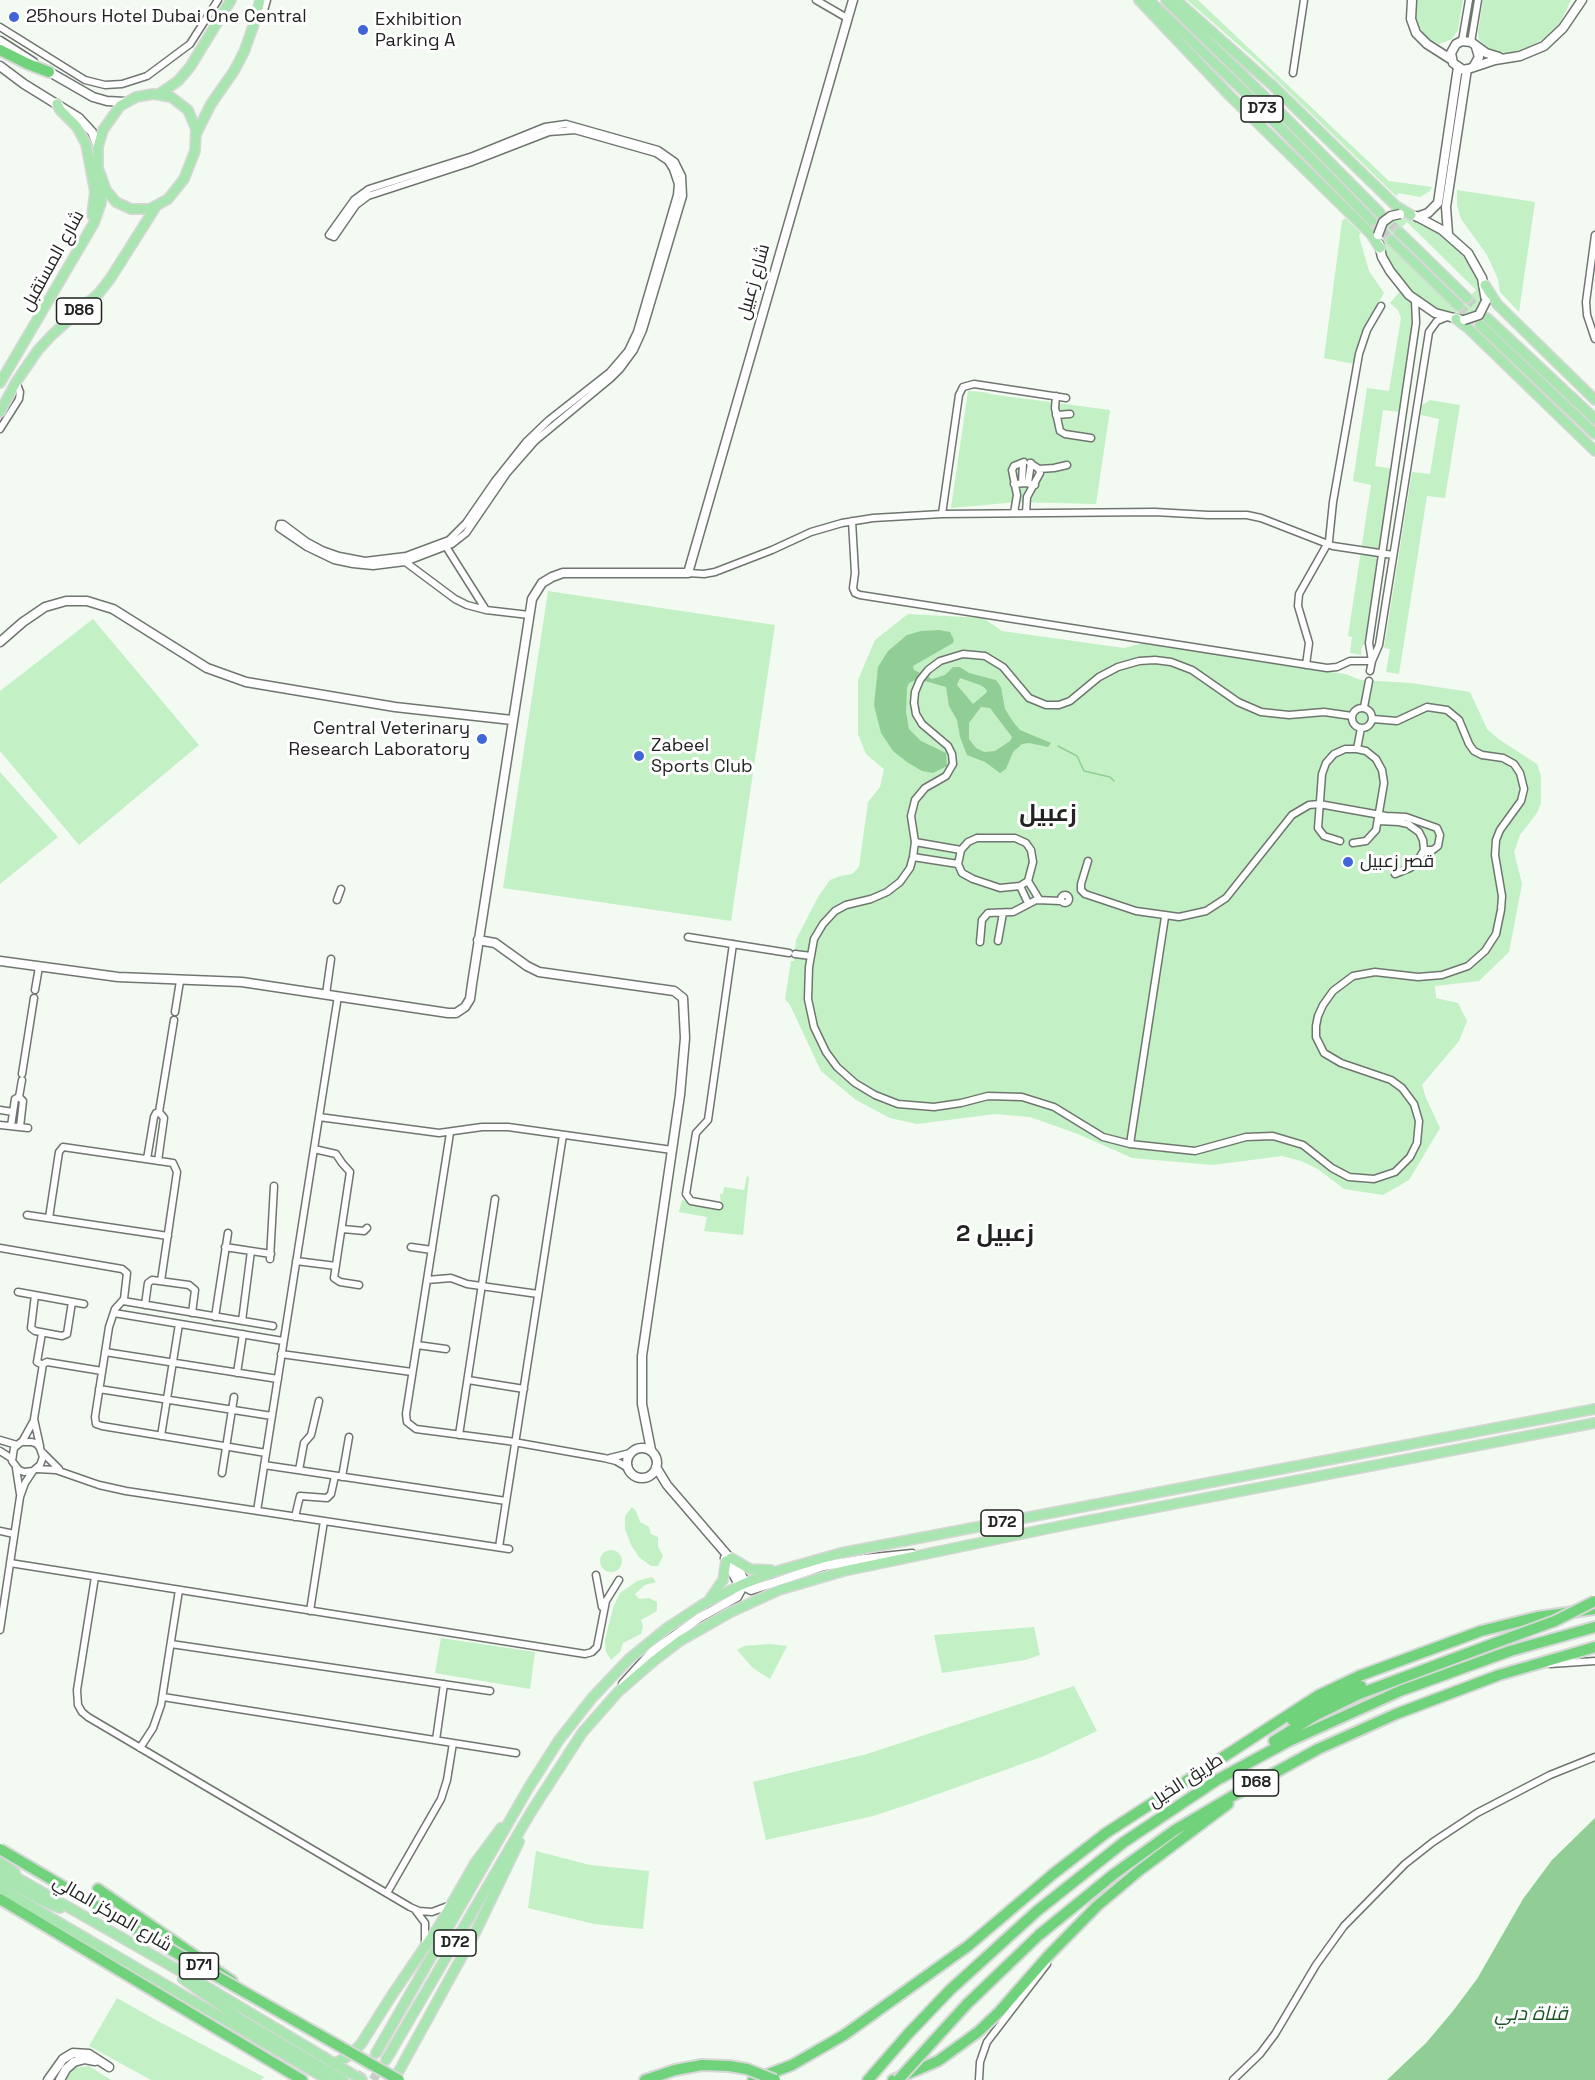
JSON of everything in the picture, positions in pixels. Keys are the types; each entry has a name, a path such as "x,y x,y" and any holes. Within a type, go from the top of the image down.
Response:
{"highway":[{"path":"0,50 49,72"},
{"path":"1235,1770 1288,1732 1330,1708 1381,1684 1556,1621 1595,1601"},
{"path":"753,2080 792,2065 844,2035 975,1941 1086,1848 1165,1794 1310,1701 1359,1676 1495,1626 1537,1617 1595,1609"},
{"name":"طريق الخيل","path":"868,2080 950,1990 1023,1922 1078,1876 1165,1814 1235,1770 1313,1729 1400,1691 1509,1652 1595,1628"},
{"name":"طريق الخيل","path":"898,2080 967,2004 1039,1935 1106,1880 1175,1830 1309,1754 1395,1714 1490,1678 1595,1647"},
{"path":"1248,1742 1343,1693 1413,1668 1439,1663"},
{"path":"893,2080 938,2061 978,2032 1097,1906 1140,1870 1219,1813 1236,1794"},
{"name":"D71","path":"0,1849 399,2080"},
{"path":"98,1889 217,1969 241,1989"},
{"name":"D71","path":"0,1899 300,2079"},
{"path":"645,2080 675,2070 702,2065 747,2069 775,2080"}],"main road":[{"path":"159,94 178,81 190,67 231,0"},
{"path":"196,134 211,104 239,62 255,21 260,0"},
{"path":"1139,0 1230,96 1371,234 1380,248"},
{"name":"D73","path":"1149,0 1258,105 1372,221"},
{"name":"D73","path":"1166,0 1380,213"},
{"path":"1176,0 1273,86 1396,206 1414,216"},
{"path":"159,94 171,97 184,106 193,119 196,134 194,156 184,179 168,199 155,208 141,211 124,207 109,195 102,181 98,147 109,120 125,102 141,95 159,94"},
{"path":"57,104 84,138 94,192 93,211 81,239 80,249"},
{"name":"شارع المستقبل","path":"1,379 98,216 102,181"},
{"name":"شارع المستقبل","path":"0,412 16,382 46,341 105,286 155,208"},
{"path":"1399,232 1467,298"},
{"path":"1391,240 1459,306"},
{"path":"1485,285 1497,304 1595,400"},
{"path":"1487,318 1595,419"},
{"path":"1457,319 1595,451"},
{"path":"1480,326 1595,434"},
{"name":"D72","path":"376,2053 559,1740 604,1684 654,1637 705,1603 782,1569 856,1550 1595,1409"},
{"name":"D72","path":"386,2060 523,1826 579,1738 618,1692 648,1665 680,1641 714,1621 763,1596 819,1577 1076,1523 1595,1423"},
{"path":"705,1603 723,1580 729,1560 750,1569 782,1569"},
{"path":"334,2064 358,2048 425,1947 488,1843 511,1819"},
{"path":"394,2080 488,1906 516,1849 523,1826"},
{"path":"0,1861 12,1870 17,1878"},
{"name":"شارع المركز المالي","path":"0,1868 214,1991 362,2080"},
{"path":"0,1878 43,1901 74,1911"},
{"name":"شارع المركز المالي","path":"0,1888 328,2080"},
{"path":"144,1951 235,2015 343,2080"},
{"path":"309,2069 317,2080"}],"street":[{"path":"1,28 83,79 99,84 122,84 147,76 186,47 196,36 218,0"},
{"path":"255,21 263,14 267,0"},
{"path":"817,0 848,16"},
{"name":"شارع زعبيل","path":"688,573 853,0"},
{"path":"1293,73 1304,0"},
{"path":"1412,0 1410,11 1413,26 1421,39 1462,66 1520,56 1544,46 1557,35 1582,0"},
{"path":"1462,66 1478,60 1479,53 1470,43 1469,0"},
{"path":"1470,43 1478,0"},
{"path":"1568,21 1576,0"},
{"path":"0,41 93,97 125,102"},
{"path":"1433,49 1470,43 1491,55 1503,58"},
{"path":"1448,234 1446,207 1462,66 1451,53 1454,47"},
{"path":"0,66 24,84 74,114 87,125 98,147"},
{"path":"1414,216 1432,211 1438,203 1462,66"},
{"path":"529,615 486,610 467,605 455,599 402,559 365,561 339,556 314,546 283,524 279,525 279,528 307,547 334,560 353,564 373,566 402,559 445,545 460,535 525,452 549,428 611,378 630,357 644,330 662,257 683,196 684,186 680,171 675,162 663,152 575,130 543,133 480,159 368,196 356,205 334,237 329,236 354,200 369,189 473,156 550,126 571,124 607,137"},
{"path":"1370,671 1379,645 1429,332 1437,321 1457,319 1479,315 1486,301 1485,285 1473,260 1448,234 1430,222 1414,216 1400,214 1391,216 1383,222 1378,235 1380,248 1390,271 1415,300 1428,309 1457,319"},
{"path":"1595,235 1586,302 1587,315 1595,339"},
{"path":"1372,661 1369,643 1416,322 1415,300"},
{"path":"1306,664 1308,638 1298,606 1298,598 1300,590 1328,544 1333,502 1359,354 1367,330 1381,306"},
{"path":"0,429 19,399 20,392 16,382"},
{"path":"942,514 959,395 963,387 974,384 1066,398"},
{"path":"1056,396 1056,415 1061,432 1091,438"},
{"path":"1056,415 1070,414"},
{"path":"1026,513 1027,463"},
{"path":"1025,484 1012,470 1014,466 1027,463 1038,469 1067,465"},
{"path":"1014,513 1017,498 1025,484 1040,475 1038,469"},
{"path":"0,961 118,977 243,982 448,1013 465,1007 470,999 532,599 546,580 557,575 704,574 772,550 811,532 852,521 942,514 1155,512 1247,515 1261,518 1328,544 1393,555"},
{"path":"852,521 855,573 853,588 855,593 860,595 1330,668 1350,661 1372,661"},
{"path":"445,545 486,610"},
{"path":"0,642 45,607 66,601 87,601 113,609 207,668 246,682 380,705 512,720"},
{"path":"1352,716 1324,712 1289,715 1261,712 1238,702 1192,670 1171,662 1155,660 1139,661 1118,667 1099,677 1070,701 1059,705 1046,705 1029,698 1020,690 1008,672 991,659 971,653 955,655 940,661 928,670 917,686 914,698 915,709 919,719 948,746 953,759 946,776 925,788 915,800 911,816 915,842 914,857 904,878 892,890 872,899 846,905 831,915 816,934 808,977 808,999 818,1036 837,1067 868,1092 890,1102 925,1107 952,1105 988,1096 1010,1095 1029,1098 1054,1107 1103,1137 1130,1144 1195,1150 1246,1137 1273,1136 1303,1145 1338,1172 1349,1177 1364,1180 1390,1174 1413,1153 1418,1138 1419,1121 1411,1098 1391,1080 1329,1058 1318,1043 1317,1021 1329,996 1353,976 1375,972 1418,977 1442,975 1463,969 1485,951 1496,933 1502,910 1495,855 1496,840 1500,830 1521,801 1523,783 1517,768 1507,760 1474,751 1459,720 1447,710 1427,707 1397,722 1373,719"},
{"path":"1364,707 1369,681"},
{"path":"1364,707 1371,712 1373,719 1369,726 1361,728 1354,724 1352,716 1356,709 1364,707"},
{"path":"1357,749 1361,728"},
{"path":"1340,841 1320,832 1318,824 1322,774 1326,763 1338,752 1357,749 1373,756 1382,770 1383,783 1379,818 1372,836 1362,842 1353,843"},
{"path":"980,942 983,917 991,912 1003,913 1018,910 1038,899 1065,899 1082,892 1126,909 1165,917 1193,916 1222,902 1292,815 1305,806 1319,804 1404,823 1419,832"},
{"path":"1379,818 1406,817 1437,828 1440,832 1437,848 1424,850"},
{"path":"1395,874 1414,866 1420,859 1424,850 1419,832 1420,822"},
{"path":"977,838 1015,838 1029,846 1033,857 1032,872 1028,881 1020,886 1000,888 965,875 958,864 961,849 968,842 977,838"},
{"path":"915,842 961,849"},
{"path":"914,857 958,864"},
{"path":"1082,892 1082,879 1088,861"},
{"path":"1028,881 1038,899"},
{"path":"1020,886 1028,903"},
{"path":"337,900 341,889"},
{"path":"998,941 1003,913"},
{"path":"1130,1144 1165,917"},
{"path":"688,937 811,956"},
{"path":"478,940 488,940 499,944 527,966 539,972 674,991 680,994 683,1001 684,1057 642,1356 641,1394 645,1423 651,1450 657,1460 656,1467 648,1476"},
{"path":"719,1206 691,1201 686,1194 696,1131 708,1120 733,944"},
{"path":"326,994 331,958"},
{"path":"35,990 39,967"},
{"path":"175,1012 180,981"},
{"path":"257,1511 338,996"},
{"path":"11,1126 15,1099 19,1096 34,998"},
{"path":"147,1159 154,1117 159,1112 174,1020"},
{"path":"19,1096 23,1101 20,1127"},
{"path":"0,1110 21,1118"},
{"path":"158,1161 164,1118 159,1112"},
{"path":"319,1117 450,1133 500,1126 672,1150"},
{"path":"0,1125 28,1128"},
{"path":"450,1133 412,1372 406,1418 409,1425 416,1429 604,1458 628,1468 636,1476 648,1476 667,1485"},
{"path":"499,1547 563,1135"},
{"path":"49,1218 59,1152 63,1147 174,1163 177,1168 161,1281"},
{"path":"314,1149 336,1154 350,1172 334,1278 359,1285"},
{"path":"225,1247 270,1256 274,1186"},
{"path":"459,1435 495,1198"},
{"path":"27,1215 168,1236"},
{"path":"343,1229 364,1231 367,1228"},
{"path":"215,1317 228,1233"},
{"path":"411,1247 432,1250"},
{"path":"0,1248 124,1269 128,1277 123,1301 114,1313 109,1327 94,1420 99,1426 266,1453"},
{"path":"242,1321 251,1251"},
{"path":"296,1261 336,1266"},
{"path":"427,1280 451,1278 464,1283 538,1294"},
{"path":"145,1305 150,1281 161,1281 194,1287 192,1312"},
{"path":"18,1292 84,1304"},
{"path":"35,1295 30,1326 34,1331 42,1333 65,1335 72,1302"},
{"path":"123,1301 273,1326"},
{"path":"114,1313 284,1341"},
{"path":"161,1436 179,1324"},
{"path":"42,1333 37,1362 43,1365"},
{"path":"237,1373 243,1334"},
{"path":"417,1345 446,1350"},
{"path":"105,1352 278,1379"},
{"path":"281,1354 412,1372"},
{"path":"43,1365 47,1362 102,1371"},
{"path":"11,1458 14,1449 29,1431 34,1419 43,1365"},
{"path":"468,1380 524,1389"},
{"path":"99,1389 272,1416"},
{"path":"222,1473 234,1397"},
{"path":"298,1470 304,1443 311,1435 319,1401"},
{"path":"0,1630 20,1497 25,1483 42,1461 34,1419"},
{"path":"628,1468 627,1458 643,1435 645,1423"},
{"path":"295,1517 300,1496 327,1498 331,1494 339,1476 349,1437"},
{"path":"0,1440 19,1443 32,1442 62,1471"},
{"path":"604,1458 642,1448 651,1450"},
{"path":"0,1451 11,1458 15,1467 20,1497"},
{"path":"264,1465 506,1501"},
{"path":"15,1467 24,1472 62,1471 99,1485 126,1491 510,1549"},
{"path":"618,1692 653,1651 699,1618 737,1597 743,1585 743,1578 722,1549 667,1485 656,1467"},
{"path":"310,1611 324,1521"},
{"path":"0,1531 14,1534"},
{"path":"743,1585 748,1589 756,1589 806,1571 850,1561 898,1554 919,1555"},
{"path":"10,1563 585,1654 597,1647 603,1612 609,1595 619,1580"},
{"path":"596,1575 603,1612"},
{"path":"94,1576 77,1690 78,1705 88,1717 410,1907 425,1923 425,1947"},
{"path":"140,1748 157,1720 163,1697 179,1590"},
{"path":"171,1644 490,1691"},
{"path":"1537,1664 1595,1661"},
{"path":"436,1740 444,1684"},
{"path":"163,1697 516,1753"},
{"path":"387,1893 441,1799 447,1780 453,1743"},
{"path":"1233,2080 1260,2054 1275,2034 1316,1965 1344,1926 1405,1864 1432,1842 1477,1813 1550,1775 1595,1757"},
{"path":"410,1907 418,1911 432,1912 444,1909 452,1903"},
{"path":"979,2080 982,2055 991,2036 1053,1957 1097,1906"},
{"path":"48,2080 63,2059 77,2052 92,2056 109,2067 91,2060 80,2060 70,2065 60,2080"}],"shaded area":[{"path":"1187,0 1198,0 1389,181 1432,187 1430,191 1420,197 1399,193 1396,196 1257,61"},
{"path":"1417,0 1463,0 1458,30 1452,39 1439,44 1426,37 1415,15"},
{"path":"1483,0 1571,0 1560,23 1545,38 1526,49 1505,53 1490,50 1479,40"},
{"path":"1457,190 1535,202 1519,312 1500,292 1498,279 1487,255 1461,219 1457,205"},
{"path":"1345,218 1361,233 1359,236 1369,271 1384,293 1367,322 1354,364 1324,358 1342,221"},
{"path":"1405,218 1421,222 1440,233 1457,249 1476,276 1480,290 1480,302 1474,311 1464,314 1439,309 1412,292 1407,283 1405,284 1398,276 1386,255 1382,235 1388,222","holes":["1407,222 1476,290 1457,310 1387,243"]},
{"path":"1401,290 1410,298 1415,310 1400,412 1383,410 1375,466 1392,469 1367,645 1362,645 1361,655 1350,653 1352,637 1348,636 1371,485 1353,481 1367,388 1389,391 1401,318 1398,310 1390,303"},
{"path":"968,391 1110,410 1096,504 1017,502 951,508"},
{"path":"1430,400 1460,405 1445,498 1427,496 1399,674 1386,672 1390,649 1384,648 1412,472 1430,474 1439,419 1421,415 1422,405"},
{"name":"Zabeel Sports Club","path":"548,591 775,625 731,921 503,888"},
{"path":"908,614 983,618 1002,631 1124,648 1144,643 1345,674 1361,680 1411,683 1470,692 1487,729 1537,764 1541,776 1541,803 1537,813 1520,835 1514,852 1522,884 1509,952 1479,981 1435,986 1436,998 1458,1003 1467,1021 1459,1041 1422,1085 1440,1128 1409,1180 1383,1195 1344,1189 1318,1169 1282,1156 1213,1165 1132,1158 1078,1134 1030,1117 995,1114 917,1124 890,1118 856,1100 821,1071 785,999 791,961 794,961 796,940 818,897 830,880 852,874 859,867 868,802 880,787 884,769 866,754 858,734 858,680 875,640"},
{"path":"93,619 199,745 79,845 0,751 0,691"},
{"path":"0,772 58,837 0,884"},
{"path":"747,1176 749,1177 743,1235 704,1231 707,1217 679,1212 682,1200 721,1207 720,1194 723,1194 724,1187 744,1190"},
{"path":"632,1507 640,1522 649,1527 651,1534 658,1537 658,1546 663,1556 658,1566 651,1566 639,1557 631,1545 625,1529 625,1516"},
{"path":"611,1550 619,1553 622,1561 619,1569 611,1572 603,1569 600,1561 603,1553"},
{"path":"652,1577 656,1582 645,1585 635,1594 639,1599 649,1598 657,1602 657,1611 641,1620 643,1626 641,1634 623,1643 620,1652 611,1660 606,1652 605,1640 613,1608 620,1593 637,1581"},
{"path":"1034,1627 1040,1655 1025,1660 942,1673 934,1635"},
{"path":"441,1638 535,1652 530,1689 435,1673"},
{"path":"770,1644 787,1646 770,1679 753,1668 737,1650 744,1646"},
{"path":"1074,1686 1097,1731 1044,1756 910,1804 873,1816 766,1840 753,1782 867,1754"},
{"path":"536,1851 590,1865 649,1871 643,1929 594,1924 528,1908"},
{"path":"117,1998 264,2077 261,2080 151,2080 89,2046"},
{"path":"89,2066 111,2080 66,2080 73,2068"}],"water":[{"path":"921,631 950,632 954,640 953,643 913,666 914,670 932,679 945,675 953,667 960,667 969,673 996,680 1001,687 1005,709 1014,723 1020,730 1051,743 1048,747 1022,744 1013,752 1006,769 1000,773 985,762 967,755 957,720 949,706 946,687 918,679 909,683 907,688 906,712 909,729 921,741 946,753 947,766 933,773 922,771 893,751 881,733 874,705 878,667 888,651 907,635","holes":["960,678 980,685 985,688 986,693 973,704 957,685","981,707 990,708 1012,737 1010,741 995,751 984,752 976,748 969,739 969,723"]},
{"name":"قناة دبي","path":"1595,1818 1595,2080 1387,2080 1426,2043 1453,2011 1477,1979 1523,1899 1552,1860"}],"waterway":[{"path":"1058,746 1077,756 1084,771 1110,777 1114,781"}],"tunnel":[{"path":"1382,215 1399,232"},
{"path":"1372,221 1391,240"},
{"path":"1467,298 1486,316"},
{"path":"1459,306 1477,323"},
{"path":"358,2080 376,2053"},
{"path":"373,2080 383,2064"}],"place":[{"name":"25hours Hotel Dubai One Central","path":"14,17"},
{"name":"Exhibition Parking A","path":"363,30"},
{"name":"Central Veterinary Research Laboratory","path":"482,739"},
{"name":"Zabeel Sports Club","path":"639,756"},
{"name":"قصر زعبيل","path":"1348,862"}],"district":[{"name":"زعبيل","path":"1048,814"},
{"name":"زعبيل 2","path":"995,1234"}]}
